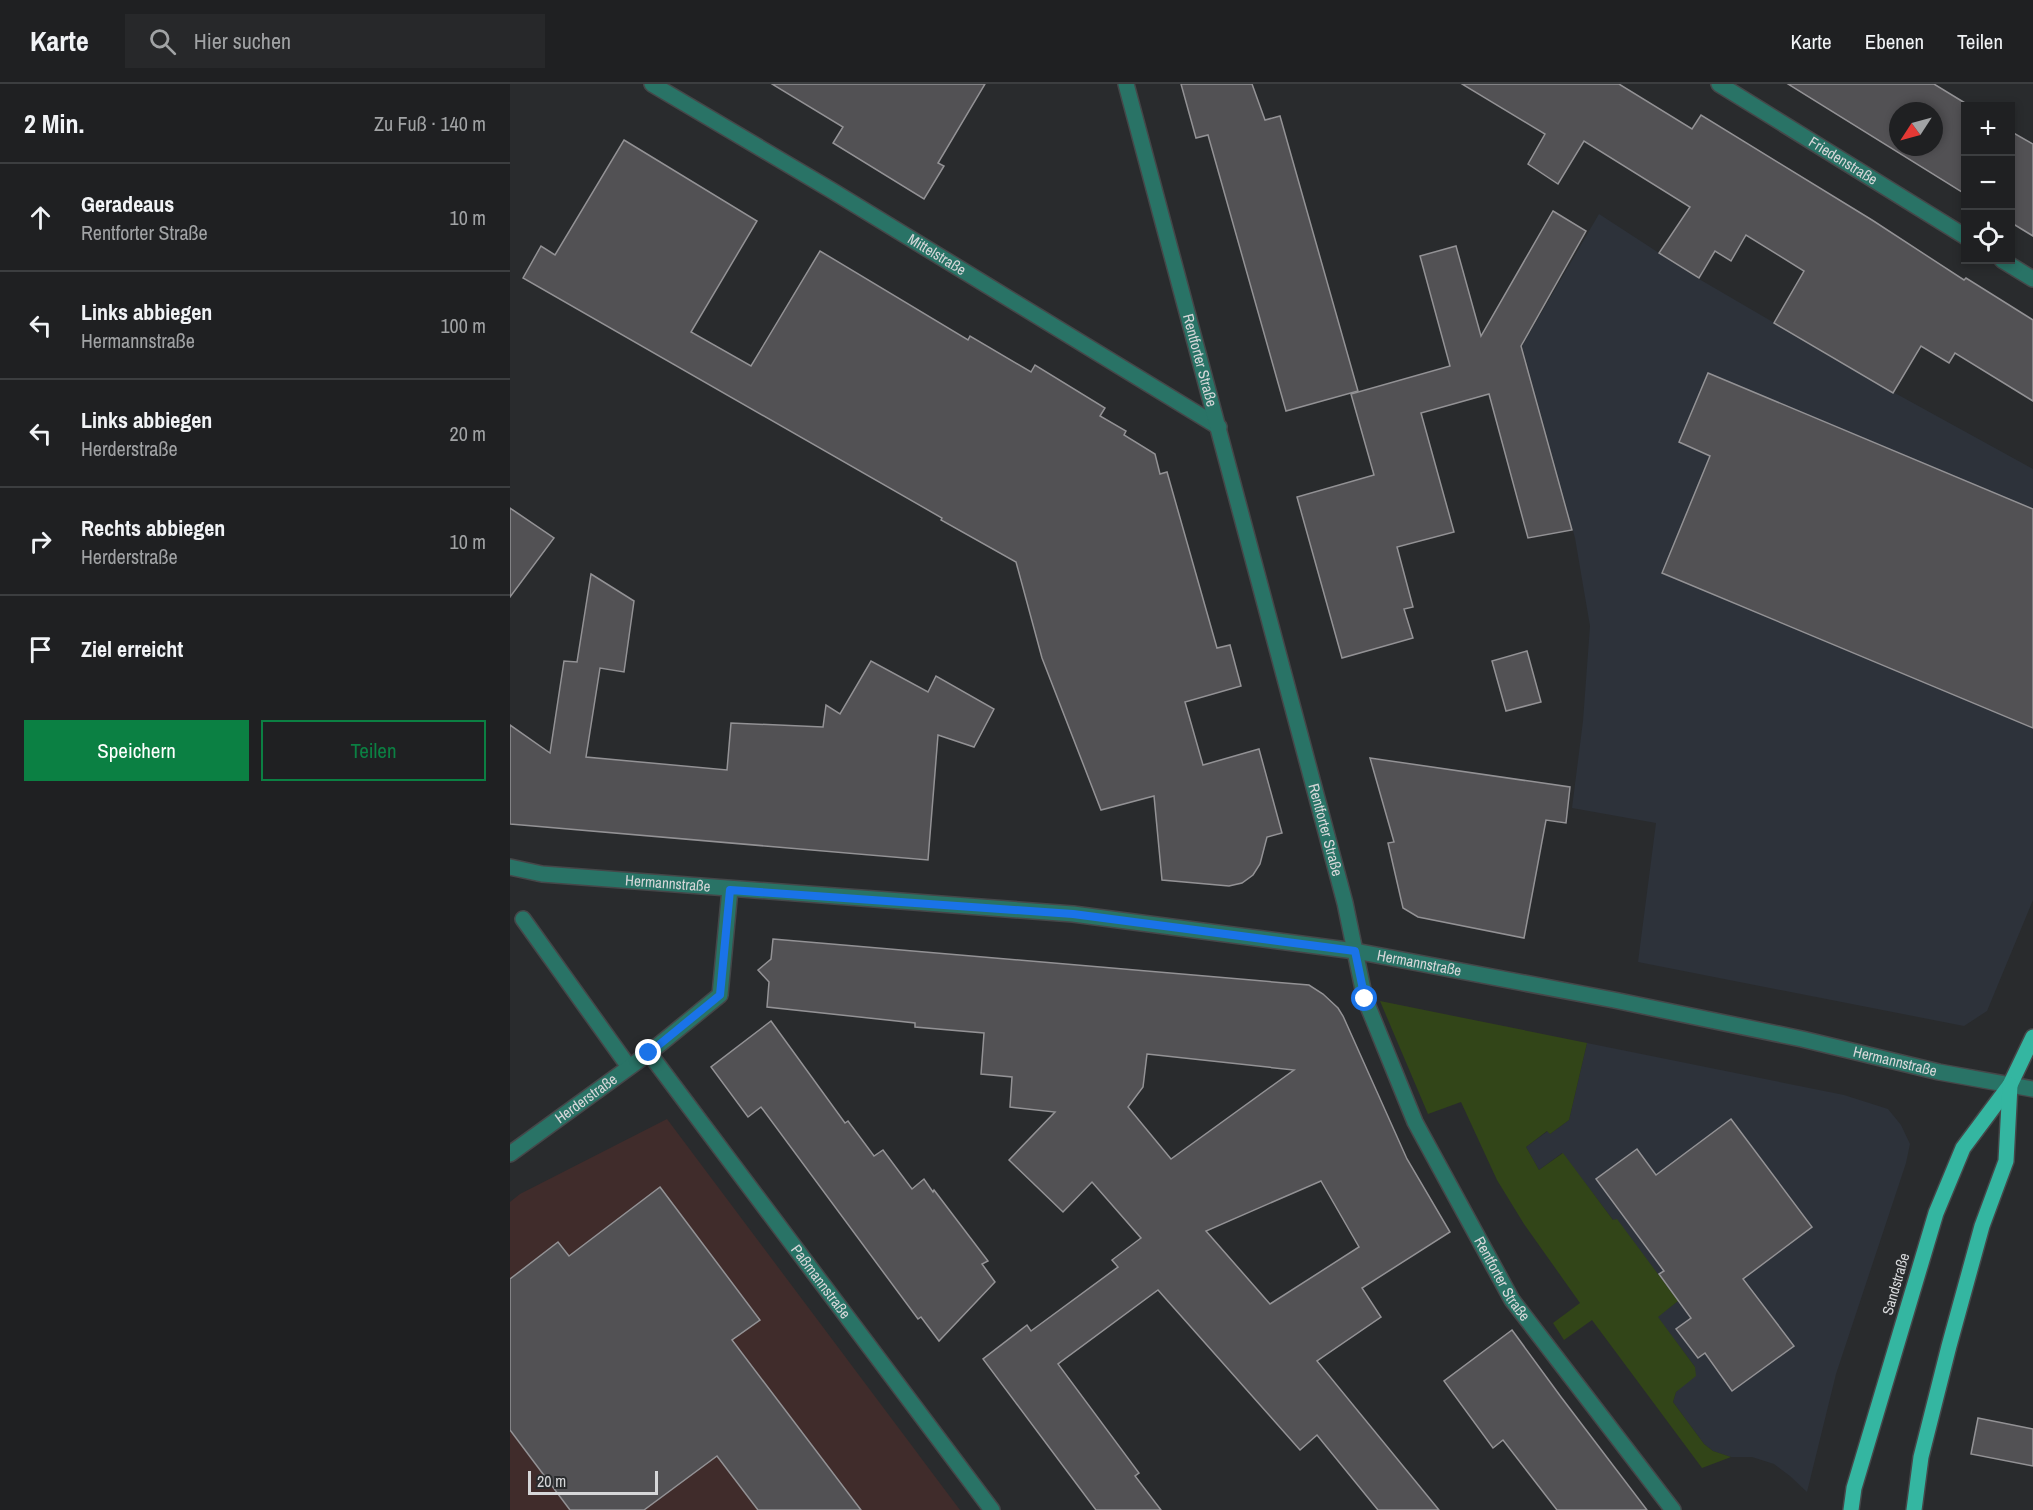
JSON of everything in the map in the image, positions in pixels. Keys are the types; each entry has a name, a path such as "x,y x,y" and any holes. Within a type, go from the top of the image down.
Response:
{"main road":[{"name":"Sandstraße","path":"1851,1510 1854,1488 1936,1213 1963,1148 2010,1085 2033,1037"},
{"name":"Sandstraße","path":"1914,1510 1921,1457 1949,1346 1982,1226 2006,1161 2010,1085"}],"street":[{"name":"Mittelstraße","path":"652,84 831,190 1219,427"},
{"name":"Rentforter Straße","path":"1126,84 1345,903 1365,999 1415,1122 1512,1300 1672,1510"},
{"name":"Friedenstraße","path":"1719,84 1961,235"},
{"path":"2009,264 2033,279"},
{"name":"Hermannstraße","path":"510,867 542,874 730,890 1073,914 1355,951 1614,1000 1802,1039 1939,1072 2033,1089"},
{"name":"Herderstraße","path":"510,1154 649,1053 720,995 730,890"},
{"path":"523,919 629,1067"},
{"name":"Paßmannstraße","path":"649,1053 992,1510"}],"shaded area":[{"path":"1599,214 1699,279 1893,392 2033,469 2033,900 1987,1011 1964,1026 1638,962 1656,823 1572,808 1583,721 1590,626 1575,538 1522,346"},
{"path":"1587,1043 1844,1095 1888,1109 1901,1125 1910,1144 1906,1163 1836,1374 1807,1492 1774,1464 1752,1457 1731,1457 1713,1451 1704,1444 1673,1402 1676,1392 1695,1367 1657,1317 1678,1301 1562,1153 1539,1170 1526,1147 1548,1131 1550,1134 1569,1120"},
{"path":"667,1119 960,1510 510,1510 510,1202 520,1194"}],"green space":[{"path":"1380,1001 1587,1043 1569,1120 1550,1134 1547,1131 1526,1147 1539,1170 1563,1153 1613,1220 1617,1219 1678,1301 1658,1317 1695,1367 1696,1376 1676,1392 1673,1402 1704,1444 1713,1451 1731,1457 1702,1468 1592,1320 1564,1340 1553,1323 1580,1303 1524,1224 1497,1180 1461,1102 1428,1114"}],"building":[{"path":"772,84 985,84 938,163 944,166 924,199 833,143 843,127"},
{"path":"1181,84 1252,84 1265,120 1280,116 1358,391 1286,411 1208,135 1196,138"},
{"path":"1462,84 1619,84 1692,129 1701,115 1872,220 1964,280 1966,278 2033,320 2033,401 1955,353 1949,363 1921,346 1893,393 1774,323 1804,271 1746,235 1731,261 1715,251 1699,278 1659,253 1690,207 1584,141 1558,184 1528,164 1545,134"},
{"path":"1788,84 1934,84 1963,102 1961,102 1961,192 1904,156 1943,156 1943,102 1889,102 1889,147"},
{"path":"2015,134 2033,144 2033,236 2015,225"},
{"path":"624,140 757,221 691,332 751,366 820,251 968,340 970,336 1031,372 1035,365 1105,408 1100,416 1126,431 1124,435 1155,454 1160,474 1167,472 1217,648 1230,645 1241,686 1185,702 1203,765 1259,749 1282,833 1267,837 1260,864 1253,875 1242,883 1229,886 1162,880 1154,796 1101,810 1042,658 1016,562 523,278 541,246 555,255"},
{"path":"1553,211 1586,231 1521,346 1572,530 1528,538 1489,394 1421,413 1454,532 1397,547 1413,607 1404,609 1413,638 1342,658 1297,497 1374,475 1351,394 1450,366 1420,256 1456,246 1481,336"},
{"path":"1708,373 2033,509 2033,728 1662,573 1710,456 1679,442"},
{"path":"510,508 554,538 510,597"},
{"path":"591,574 634,601 624,672 600,668 586,757 727,770 731,723 823,727 826,705 840,714 871,661 928,692 936,676 994,709 974,747 938,735 928,860 510,824 510,725 550,753 564,661 577,662"},
{"path":"1527,651 1541,702 1506,711 1492,661"},
{"path":"1370,758 1570,787 1566,823 1546,820 1524,938 1418,917 1403,908 1388,843 1394,842"},
{"path":"773,939 1309,985 1323,994 1343,1016 1407,1159 1450,1232 1362,1288 1381,1317 1317,1361 1439,1510 1378,1510 1317,1435 1300,1450 1158,1290 1058,1364 1139,1473 1135,1476 1161,1510 1096,1510 983,1359 1027,1325 1031,1331 1118,1267 1112,1260 1141,1238 1092,1182 1063,1212 1009,1160 1055,1112 1010,1107 1012,1077 981,1074 984,1033 915,1027 915,1023 767,1007 769,982 758,970 771,959","holes":["1147,1054 1294,1070 1171,1159 1128,1107 1143,1087","1321,1181 1359,1247 1270,1304 1206,1231"]},
{"path":"771,1021 845,1123 848,1121 874,1156 883,1150 912,1189 924,1179 988,1261 982,1264 995,1282 939,1341 921,1317 918,1319 761,1107 748,1117 711,1067"},
{"path":"1731,1119 1812,1227 1743,1279 1794,1346 1732,1391 1705,1353 1698,1358 1676,1329 1691,1318 1659,1274 1664,1271 1596,1179 1637,1149 1656,1175"},
{"path":"660,1187 760,1320 732,1340 861,1510 758,1510 717,1456 644,1510 570,1510 510,1430 510,1279 558,1242 569,1256"},
{"path":"1512,1330 1647,1510 1557,1510 1503,1440 1493,1448 1444,1381"},
{"path":"1978,1418 2033,1429 2033,1466 1971,1454"}],"route":[{"path":"649,1053 720,995 730,890 1073,914 1355,951 1365,999"}]}
